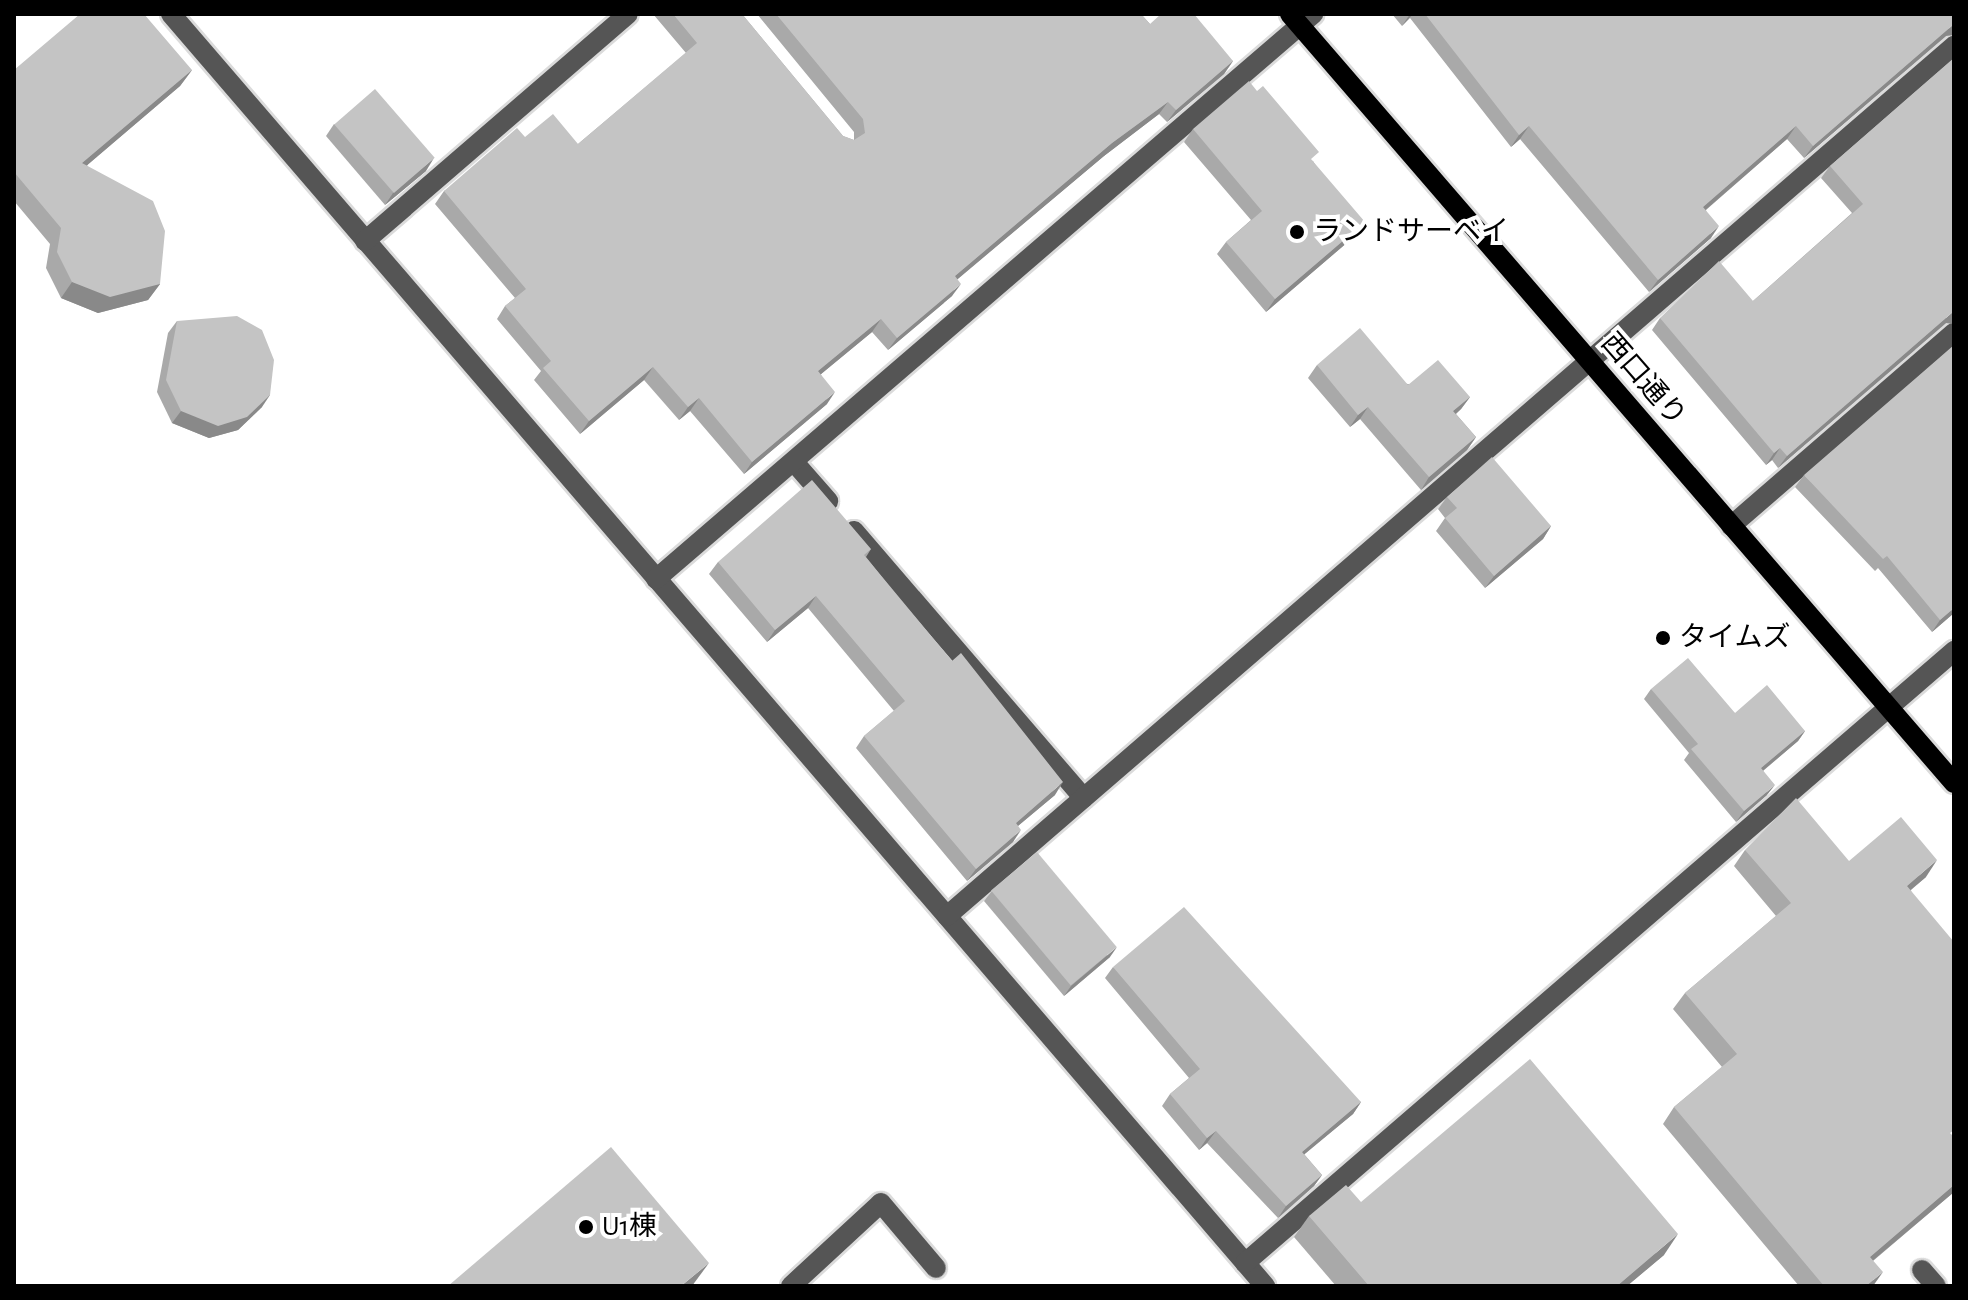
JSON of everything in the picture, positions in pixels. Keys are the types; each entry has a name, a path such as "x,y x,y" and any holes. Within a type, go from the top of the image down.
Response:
{"main road":[{"name":"西口通り","path":"1301,18 1589,361 1954,783"}],"street":[{"path":"171,14 1265,1286"},
{"path":"365,241 628,14"},
{"path":"656,579 1301,18"},
{"path":"947,916 1954,46"},
{"path":"1731,526 1954,333"},
{"path":"794,462 1084,798"},
{"path":"1245,1263 1954,651"},
{"path":"791,1286 881,1203 936,1268"},
{"path":"1922,1270 1936,1286"}],"building":[{"path":"80,14 144,14 192,70 82,163 153,201 165,231 160,284 110,297 72,282 57,252 61,228 14,172 14,70"},
{"path":"673,14 742,14 843,136 854,140 865,133 863,119 776,14 1141,14 1150,24 1161,14 1194,14 1233,61 1176,110 1168,102 1112,143 955,276 961,284 897,338 881,319 818,371 835,392 752,462 699,398 688,407 653,367 589,421 543,368 551,361 505,306 526,289 444,191 517,128 525,137 553,114 578,144 697,43"},
{"path":"1425,14 1954,14 1954,24 1813,146 1796,126 1703,207 1719,226 1658,280 1529,126 1519,135"},
{"path":"1954,58 1954,311 1787,456 1780,448 1774,453 1660,318 1719,261 1753,301 1863,204 1830,166"},
{"path":"1249,81 1257,91 1263,86 1319,152 1311,159 1365,222 1275,299 1226,242 1262,211 1193,129"},
{"path":"375,89 435,158 394,193 334,124"},
{"path":"237,316 262,330 274,360 270,395 247,417 218,426 181,411 166,380 177,321"},
{"path":"1360,328 1408,385 1438,360 1470,397 1453,411 1476,437 1429,477 1368,407 1358,415 1317,365"},
{"path":"1954,345 1954,608 1940,620 1887,556 1883,559 1804,475"},
{"path":"1492,457 1551,526 1494,576 1445,518 1457,508 1447,497"},
{"path":"812,480 871,549 864,555 952,661 961,653 1063,782 1016,823 1021,830 976,869 864,736 905,701 816,596 775,630 718,562"},
{"path":"1688,658 1735,713 1767,685 1805,731 1761,768 1775,785 1744,811 1691,749 1698,744 1651,689"},
{"path":"1796,798 1849,861 1901,817 1937,860 1907,886 1954,942 1954,1130 1950,1133 1954,1137 1954,1185 1870,1257 1883,1272 1866,1286 1824,1286 1674,1107 1737,1054 1685,993 1791,903 1745,850"},
{"path":"1037,852 1117,947 1071,986 991,891"},
{"path":"1184,907 1361,1102 1302,1152 1322,1175 1286,1206 1216,1131 1207,1138 1170,1094 1200,1069 1113,967"},
{"path":"1530,1059 1678,1234 1617,1286 1369,1286 1309,1216 1346,1185 1361,1202"},
{"name":"U1棟","path":"611,1147 709,1263 681,1286 448,1286"}],"place":[{"name":"ランドサーベイ","path":"1297,232"},
{"name":"タイムズ","path":"1663,638"},
{"name":"U1棟","path":"586,1227"}]}
